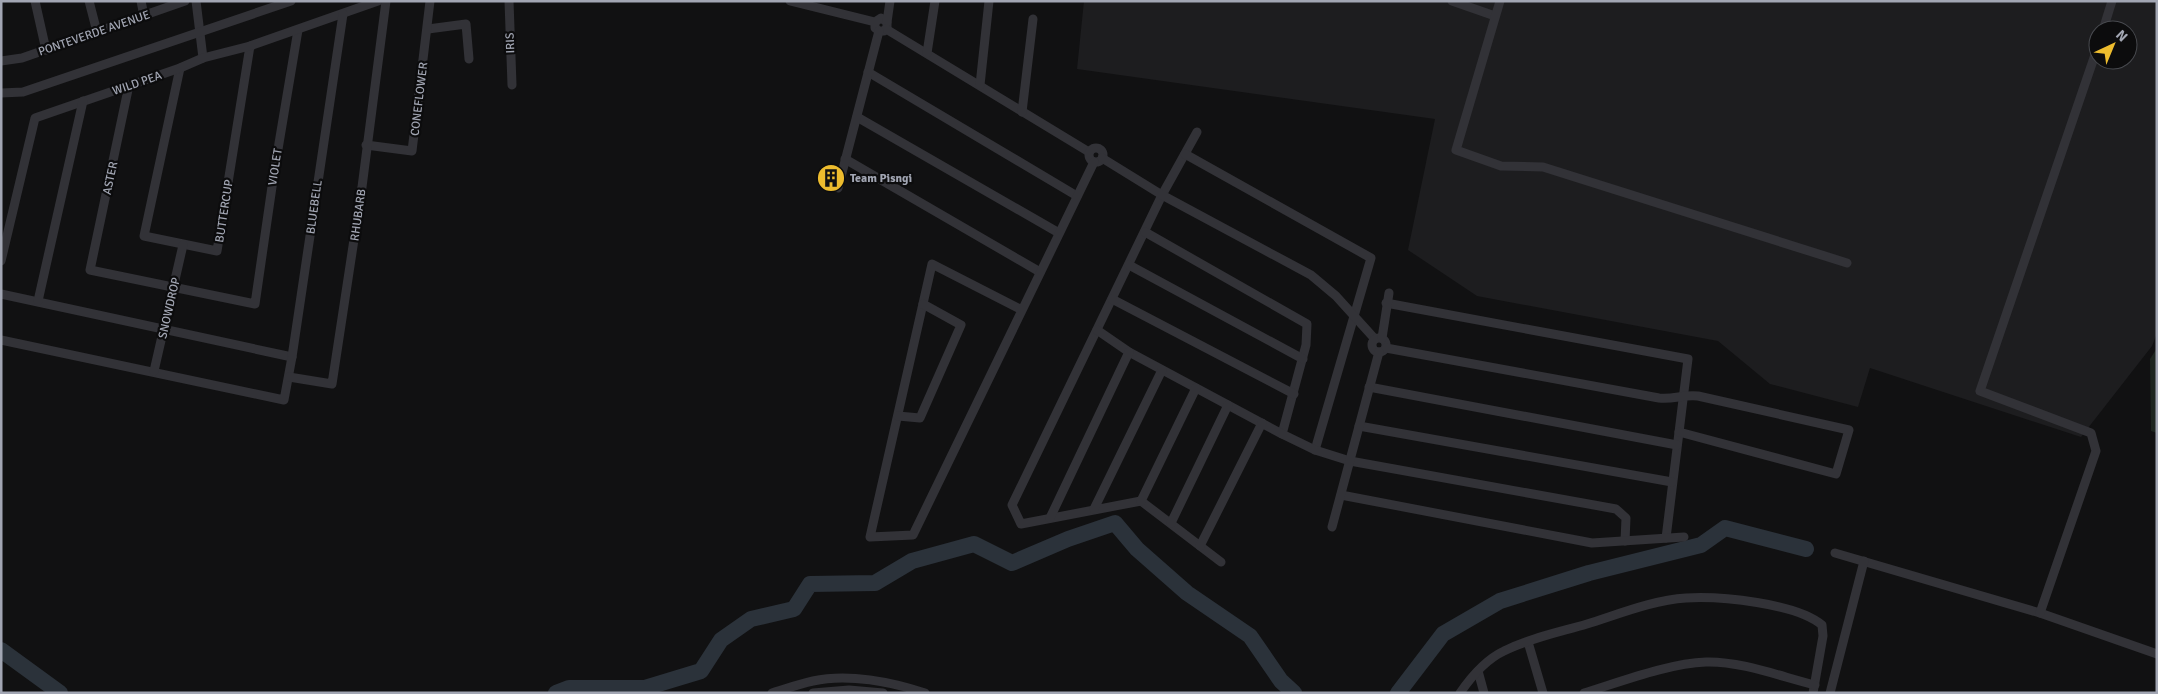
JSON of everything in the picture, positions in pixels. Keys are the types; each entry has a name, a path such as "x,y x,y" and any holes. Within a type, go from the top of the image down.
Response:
{"street":[{"path":"35,1 46,50"},
{"path":"90,1 97,32"},
{"path":"141,1 144,16"},
{"name":"PONTEVERDE AVENUE","path":"1,61 22,58 185,1"},
{"path":"196,1 203,58"},
{"path":"1,94 23,92 290,1"},
{"name":"WILD PEA","path":"1,261 35,118 180,68 203,58 250,46 378,1"},
{"name":"RHUBARB","path":"288,377 332,384 362,187 386,1"},
{"name":"CONEFLOWER","path":"366,145 412,151 430,1"},
{"name":"IRIS","path":"509,1 512,85"},
{"path":"790,1 875,22 874,28 884,28 927,53 1089,152 1089,157 1098,160 1311,275 1336,296 1378,338"},
{"path":"838,188 868,72 884,28 890,1"},
{"path":"927,53 936,1"},
{"path":"980,85 989,1"},
{"path":"1452,1 1496,16"},
{"path":"1500,1 1456,150 1501,166 1543,167 1847,262"},
{"path":"2106,20 2112,1"},
{"name":"BLUEBELL","path":"154,371 284,400 343,14"},
{"path":"1022,112 1033,19"},
{"path":"428,29 466,24 469,59"},
{"name":"VIOLET","path":"174,288 255,304 274,173 298,30"},
{"name":"BUTTERCUP","path":"180,68 144,236 217,251 250,46"},
{"path":"2040,613 2096,450 2091,433 1980,391 2090,70"},
{"path":"868,72 1077,196"},
{"name":"ASTER","path":"129,86 90,270 174,288"},
{"path":"38,301 83,101"},
{"path":"856,117 1059,233"},
{"path":"1197,132 1162,195 1012,505 1021,524 1141,501 1221,562"},
{"path":"1185,154 1371,258 1315,450"},
{"path":"845,159 1040,272"},
{"path":"1022,310 932,264 870,536 913,535 1022,310 1040,272 1077,196 1098,160"},
{"path":"1145,232 1307,324 1303,358 1282,434"},
{"name":"SNOWDROP","path":"154,371 183,245"},
{"path":"1129,265 1303,358"},
{"path":"1389,293 1378,338 1372,346 1382,350 1659,398 1698,396 1849,430 1836,474 1679,432"},
{"path":"1,294 292,357"},
{"path":"1112,299 1294,394"},
{"path":"1386,303 1688,360 1666,538"},
{"path":"898,416 920,418 961,325 923,304"},
{"path":"1097,330 1129,352 1315,450 1350,461 1616,509 1626,518 1626,541"},
{"path":"1,340 154,371"},
{"path":"1332,527 1369,387 1382,350"},
{"path":"1050,518 1129,352"},
{"path":"1094,509 1162,370"},
{"path":"1369,387 1678,445"},
{"path":"1141,501 1196,388"},
{"path":"1171,523 1228,405"},
{"path":"1200,546 1262,423"},
{"path":"1359,426 1672,482"},
{"path":"1340,495 1592,543 1684,537"},
{"path":"1835,553 2040,613 2157,654"},
{"path":"1830,693 1864,561"},
{"path":"1460,693 1478,671 1502,652 1528,642 1646,606 1686,598 1756,601 1814,618 1822,625 1823,636 1814,689 1734,665 1707,662 1681,665 1584,693"},
{"path":"1528,642 1543,693"},
{"path":"1478,671 1484,693"},
{"path":"772,693 815,680 851,679 886,682 925,693"},
{"path":"813,693 849,690 883,693"}],"shaded area":[{"path":"1084,1 2157,1 2157,333 2152,346 2081,437 1870,368 1858,407 1770,384 1718,341 1477,296 1408,250 1435,119 1077,69"},
{"path":"2157,348 2157,433 2151,431 2150,359"}],"waterway":[{"path":"556,693 569,688 645,688 701,671 721,640 751,619 794,609 810,584 875,583 912,561 974,544 1012,563 1068,539 1115,523 1137,549 1187,593 1250,636 1281,681 1294,693"},
{"path":"1398,693 1443,634 1500,601 1589,573 1701,545 1725,528 1806,549"},
{"path":"1,650 60,693"}],"place":[{"name":"Team Pisngi","path":"831,178"}]}
